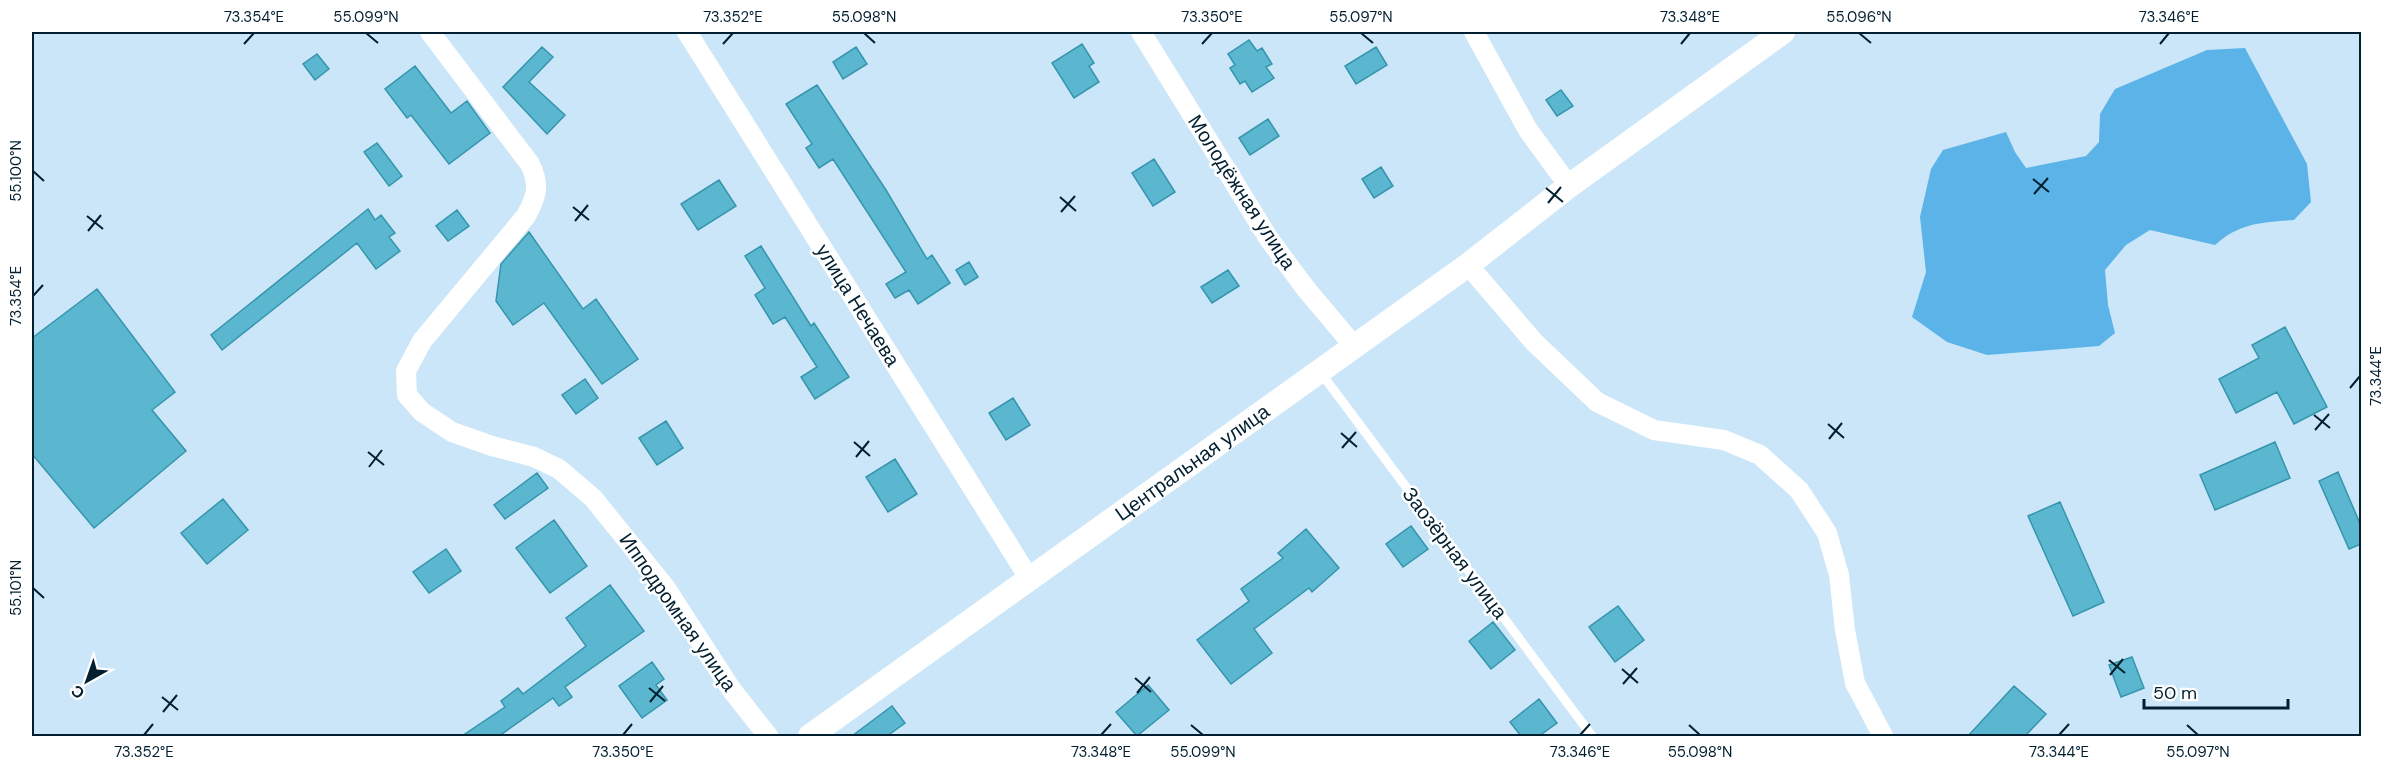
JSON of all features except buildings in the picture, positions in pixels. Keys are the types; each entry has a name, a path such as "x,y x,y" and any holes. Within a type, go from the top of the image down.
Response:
{"street":[{"name":"Ипподромная улица","path":"430,32 530,164 538,180 537,197 526,216 422,341 406,371 407,395 422,412 452,432 492,447 534,457 559,469 593,498 665,586 730,689 768,736"},
{"name":"улица Нечаева","path":"687,32 1029,578"},
{"name":"Молодёжная улица","path":"1141,32 1269,239 1306,289 1354,345"},
{"path":"1474,32 1528,130 1569,186"},
{"name":"Центральная улица","path":"810,736 1318,370 1468,265 1569,186 1783,32"},
{"path":"1468,265 1534,342 1597,402 1654,430 1724,440 1760,455 1799,490 1827,533 1839,575 1845,630 1855,682 1882,736"}],"lane":[{"name":"Заозёрная улица","path":"1318,370 1592,736"}],"water":[{"path":"2245,48 2307,164 2311,202 2294,220 2251,225 2233,232 2215,245 2150,230 2126,245 2105,270 2108,305 2115,333 2099,346 1987,355 1947,342 1912,317 1926,272 1920,217 1931,169 1943,150 2006,132 2015,152 2026,168 2086,156 2099,142 2100,114 2115,89 2207,50"}]}
